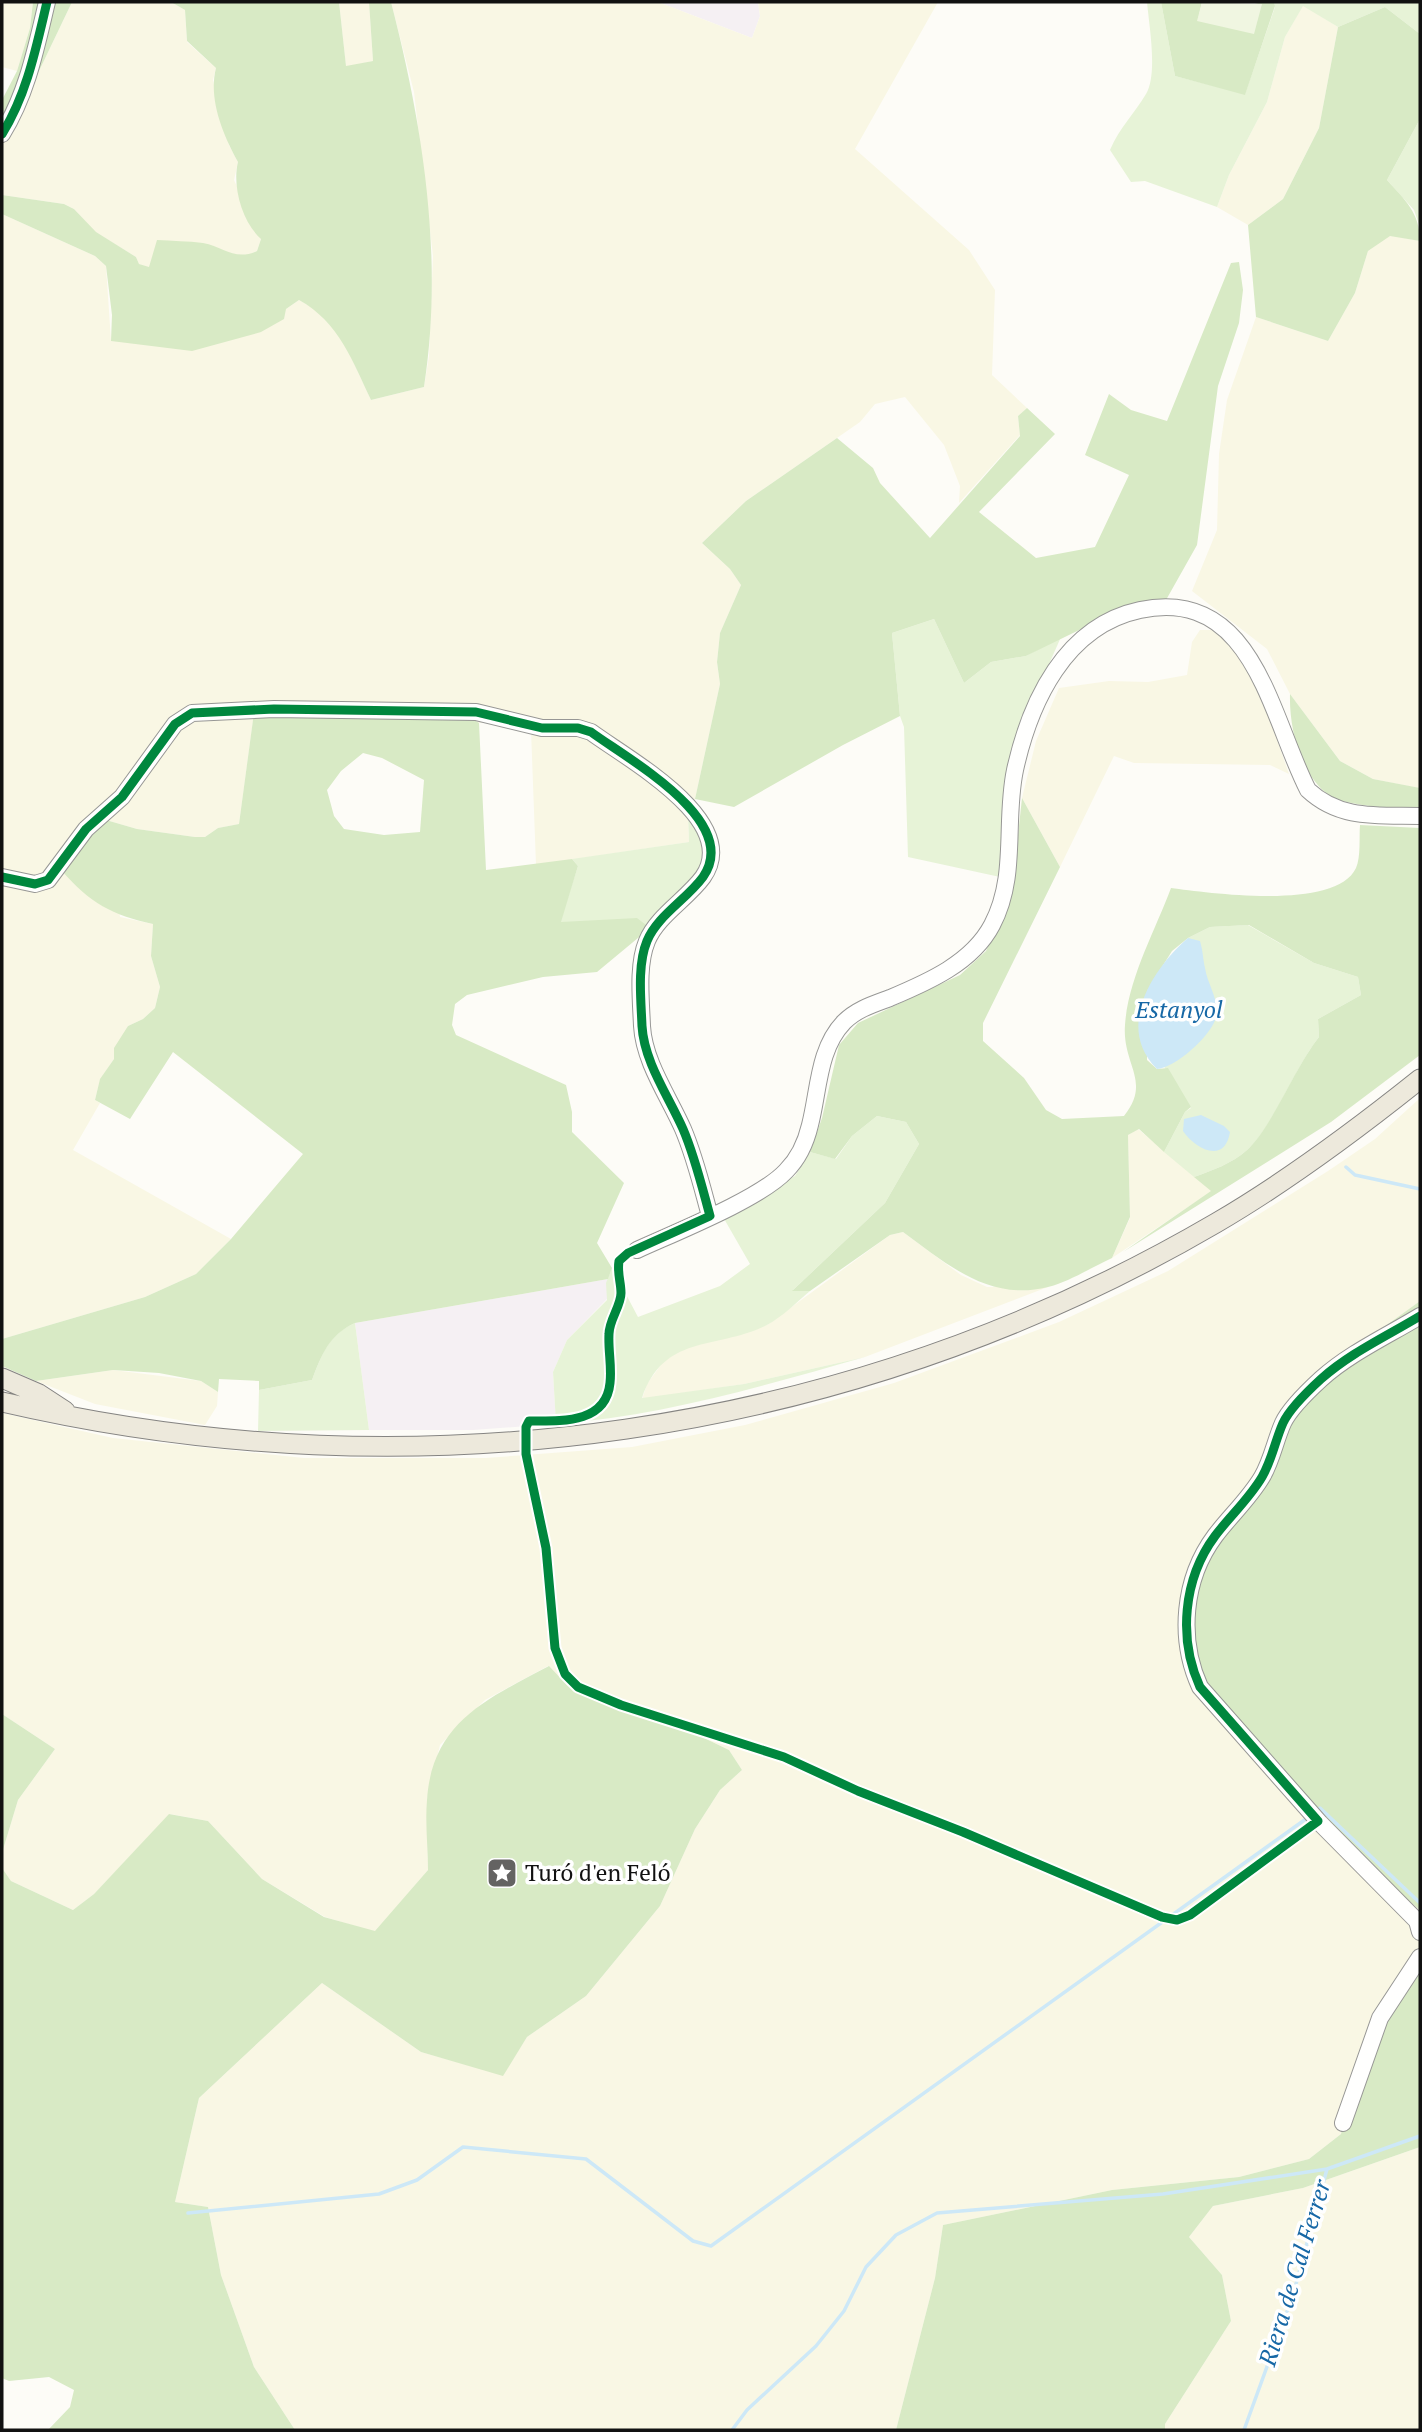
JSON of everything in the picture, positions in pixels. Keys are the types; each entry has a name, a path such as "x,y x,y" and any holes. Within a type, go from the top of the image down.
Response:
{"main road":[{"path":"2,1402 75,1418 245,1442 309,1447 419,1448 607,1433 738,1409 825,1388 998,1329 1096,1286 1218,1222 1320,1155 1420,1079"},
{"path":"2,1378 39,1394 75,1418"}],"street":[{"path":"2,134 16,111 29,75 47,2"},
{"path":"637,1250 710,1216 785,1173 798,1156 810,1128 823,1059 832,1037 846,1020 864,1007 924,984 979,946 993,923 1004,895 1015,771 1037,707 1050,676 1066,653 1103,623 1127,613 1174,607 1220,623 1238,640 1259,672 1308,790 1322,803 1356,815 1420,816"},
{"path":"2,877 35,884 48,880 86,829 122,797 175,724 192,713 274,709 476,712 542,728 578,728 591,732 685,802 709,835 713,851 704,876 652,930 642,965 642,1030 658,1079 683,1130 710,1216"},
{"path":"1420,1316 1342,1361 1319,1381 1284,1422 1275,1450 1261,1479 1201,1557 1192,1578 1186,1640 1189,1664 1200,1687 1320,1823 1417,1921 1420,1932"},
{"path":"1343,2123 1380,2018 1420,1958"}],"shaded area":[{"path":"2,2 33,2 30,28 17,71 2,67"},
{"path":"72,2 171,2 185,10 187,42 216,68 213,80 229,145 238,162 234,180 261,239 257,251 246,256 229,254 205,244 149,268 139,264 136,257 95,232 74,209 64,204 2,195 2,139 29,92"},
{"path":"339,2 369,2 373,61 346,67"},
{"path":"391,2 658,2 752,38 760,16 758,2 938,2 855,149 969,250 995,290 992,375 1027,408 1018,416 1020,435 959,503 960,486 944,445 905,397 875,404 860,422 746,501 702,543 730,569 741,585 720,633 717,662 720,684 695,799 688,814 689,842 536,865 531,730 493,722 479,723 460,711 255,706 239,824 218,828 205,837 195,837 137,829 106,820 120,917 153,924 151,956 160,987 155,1008 143,1019 128,1026 114,1059 100,1080 95,1100 100,1103 73,1150 231,1239 196,1274 145,1297 2,1339 2,214 95,256 106,266 111,341 286,309 299,300 315,309 343,339 371,400 424,387 429,356 433,256 414,92"},
{"path":"658,2 758,2 760,16 752,38"},
{"path":"1303,5 1338,27 1319,128 1283,199 1248,225 1217,207 1229,175 1267,102 1285,37"},
{"path":"1390,235 1420,241 1420,788 1373,779 1340,761 1290,694 1267,649 1192,591 1217,530 1219,454 1227,400 1256,317 1328,341 1355,293 1368,251"},
{"path":"1200,630 1216,630 1239,649 1253,671 1289,774 1270,765 1134,763 1114,756 1060,867 1022,798 1036,741 1059,688 1109,681 1148,682 1187,675 1192,642"},
{"path":"1420,1098 1420,1301 1366,1340 1395,1889 1420,1910 1420,1953 1349,2104 1341,2134 1309,2159 1239,2177 1112,2190 943,2225 935,2278 896,2430 295,2430 254,2367 221,2275 208,2207 175,2202 199,2098 322,1983 421,2052 503,2075 527,2037 586,1996 660,1906 695,1829 720,1790 742,1770 729,1750 702,1737 568,1686 548,1666 485,1700 440,1745 427,1799 428,1870 375,1932 325,1917 262,1879 208,1821 170,1814 94,1894 73,1910 11,1881 2,1868 2,1853 18,1800 55,1749 2,1714 2,1413 113,1438 304,1458 485,1458 632,1447 745,1425 894,1383 1059,1322 1168,1271 1375,1139"},
{"path":"1138,1129 1212,1191 1112,1258 1130,1218 1128,1135"},
{"path":"903,1232 961,1275 987,1287 1048,1287 865,1357 744,1384 642,1399 647,1384 663,1362 683,1348 767,1325 890,1235"},
{"path":"608,1279 607,1299 567,1340 553,1372 556,1424 473,1430 369,1430 355,1323"},
{"path":"113,1370 201,1381 218,1392 217,1406 205,1425 95,1404 36,1381"},
{"path":"1420,2147 1420,2430 1165,2430 1165,2424 1231,2321 1222,2275 1189,2237 1213,2206 1303,2188"}],"green space":[{"path":"33,2 72,2 29,92 2,139 2,100 17,71 30,28"},
{"path":"171,2 339,2 346,66 373,61 369,2 391,2 412,96 427,193 432,290 424,387 371,400 351,357 335,331 313,309 299,300 286,309 284,319 261,332 192,351 111,341 112,315 106,266 95,256 2,214 2,195 64,204 74,209 96,232 136,257 139,264 149,267 157,240 203,243 242,255 257,251 261,239 254,232 240,203 236,182 238,162 222,129 215,104 216,68 187,41 185,10"},
{"path":"1147,2 1161,2 1175,76 1245,94 1275,7 1274,2 1420,2 1420,34 1385,7 1338,27 1303,6 1285,37 1267,102 1229,175 1217,207 1145,181 1131,182 1110,150 1150,85 1152,49"},
{"path":"1161,2 1202,2 1198,20 1262,5 1251,2 1274,2 1275,6 1245,95 1175,76"},
{"path":"1202,2 1262,4 1254,34 1197,21"},
{"path":"1385,7 1420,34 1420,119 1387,180 1414,215 1420,241 1390,236 1368,251 1355,293 1328,341 1256,317 1248,225 1283,199 1319,128 1338,27"},
{"path":"1420,119 1420,227 1414,210 1387,180"},
{"path":"1239,262 1243,290 1239,323 1218,386 1197,545 1166,600 1116,612 1026,656 991,662 964,683 934,619 892,633 900,716 734,807 695,799 720,684 717,662 720,633 741,585 730,569 702,543 746,501 837,438 873,468 880,483 930,538 1020,436 1018,416 1027,408 1055,434 979,512 1036,558 1095,547 1129,475 1085,455 1109,394 1131,410 1167,421 1231,263"},
{"path":"934,619 964,683 991,662 1026,656 1061,637 1042,680 1000,877 908,857 904,727 900,716 892,633"},
{"path":"1290,694 1340,761 1373,779 1420,788 1420,810 1347,802 1330,796 1311,776 1298,750"},
{"path":"255,705 460,711 479,723 486,870 572,859 578,866 561,922 637,918 650,928 597,972 543,977 467,995 455,1004 452,1025 456,1035 566,1085 572,1112 572,1132 624,1183 597,1243 612,1268 608,1279 355,1323 333,1339 312,1380 259,1390 259,1381 219,1379 218,1392 201,1381 159,1373 113,1370 36,1381 2,1366 2,1339 145,1297 196,1274 231,1239 303,1154 173,1052 130,1119 95,1100 100,1079 114,1059 114,1048 128,1026 143,1019 155,1008 160,987 151,956 153,924 103,906 82,892 62,871 91,833 106,820 137,829 195,837 205,837 218,828 239,824","holes":["363,753 382,758 424,780 420,832 384,835 344,829 334,816 327,790 341,771"]},
{"path":"1022,798 1060,867 983,1023 983,1041 1024,1078 1046,1110 1062,1119 1124,1116 1132,1104 1136,1082 1125,1039 1127,1008 1143,955 1171,888 1270,896 1299,895 1324,890 1344,881 1356,868 1360,825 1420,828 1420,1055 1331,1122 1123,1252 1211,1191 1194,1177 1222,1166 1247,1150 1265,1128 1319,1037 1318,1019 1361,995 1358,977 1314,963 1249,925 1210,927 1188,938 1172,951 1147,991 1147,1060 1157,1069 1168,1068 1191,1107 1185,1112 1164,1152 1139,1129 1128,1135 1130,1217 1112,1258 1056,1285 1027,1290 1007,1289 970,1277 903,1232 890,1235 810,1291 792,1291 885,1203 919,1144 906,1122 877,1116 852,1136 835,1159 810,1152 822,1118 839,1045 858,1023 960,975 986,951 1012,891"},
{"path":"688,814 706,851 701,870 650,928 560,922 578,866 572,859 689,842"},
{"path":"1248,925 1314,963 1358,977 1361,995 1318,1019 1319,1037 1265,1128 1247,1150 1222,1166 1194,1177 1164,1152 1185,1112 1191,1108 1137,1025 1188,938 1210,927"},
{"path":"877,1116 906,1122 919,1144 885,1203 793,1290 810,1291 784,1314 748,1333 694,1346 678,1353 664,1363 652,1377 642,1398 744,1384 865,1357 674,1407 556,1424 553,1372 567,1340 607,1300 606,1283 612,1268 638,1317 720,1286 750,1264 723,1217 795,1176 810,1152 836,1159 852,1136"},
{"path":"1420,1301 1420,1910 1359,1859 1204,1686 1192,1627 1195,1592 1218,1537 1268,1459 1292,1412 1366,1340"},
{"path":"355,1323 369,1430 258,1431 259,1390 312,1380 323,1353 333,1339"},
{"path":"549,1666 568,1686 702,1737 729,1750 742,1770 720,1790 695,1829 660,1906 586,1996 527,2037 503,2076 421,2052 322,1983 199,2098 175,2202 208,2207 221,2275 254,2367 295,2430 48,2430 70,2407 74,2390 49,2377 9,2381 2,2378 2,1868 11,1881 73,1910 94,1894 169,1814 208,1821 262,1879 324,1917 375,1931 428,1870 426,1809 431,1773 439,1751 451,1732 484,1702"},
{"path":"2,1714 55,1749 18,1800 2,1853"},
{"path":"1420,1953 1420,2147 1303,2188 1213,2206 1189,2237 1222,2275 1231,2321 1165,2424 1165,2430 896,2430 935,2278 943,2225 1112,2190 1239,2177 1309,2159 1341,2134 1349,2104 1391,2002"}],"water":[{"name":"Estanyol","path":"1188,938 1200,941 1217,1011 1211,1028 1194,1047 1175,1062 1157,1069 1145,1053 1139,1036 1143,1000 1162,966"},
{"path":"1201,1115 1224,1126 1230,1132 1222,1148 1210,1151 1202,1148 1183,1131 1184,1119"}],"waterway":[{"path":"1346,1167 1355,1175 1420,1189"},
{"path":"1316,1812 1320,1808 1420,1903"},
{"path":"188,2213 379,2194 417,2180 463,2147 586,2159 693,2241 711,2246 1310,1816"},
{"name":"Riera de Cal Ferrer","path":"1244,2430 1293,2295 1327,2169 1420,2136"},
{"path":"732,2430 747,2410 816,2346 844,2311 866,2267 896,2235 937,2213 1163,2194 1327,2169"}],"cycle path":[{"path":"2,134 24,87 47,2"},
{"path":"2,877 35,884 48,880 86,829 122,797 175,724 192,713 274,709 476,712 542,728 578,728 591,732 676,794 695,814 707,835 711,856 703,877 665,916 647,941 641,972 642,1026 647,1053 683,1129 710,1216 628,1253 619,1261 620,1298 609,1334 610,1383 607,1396 600,1406 580,1417 529,1421 526,1427 526,1454 546,1548 555,1648 565,1674 578,1687 621,1705 784,1757 858,1791 963,1832 1162,1917 1177,1920 1190,1915 1318,1821 1200,1687 1189,1649 1187,1610 1190,1590 1204,1553 1262,1477 1283,1423 1295,1405 1344,1361 1420,1316"}],"place":[{"name":"Turó d'en Feló","path":"502,1873"}]}
